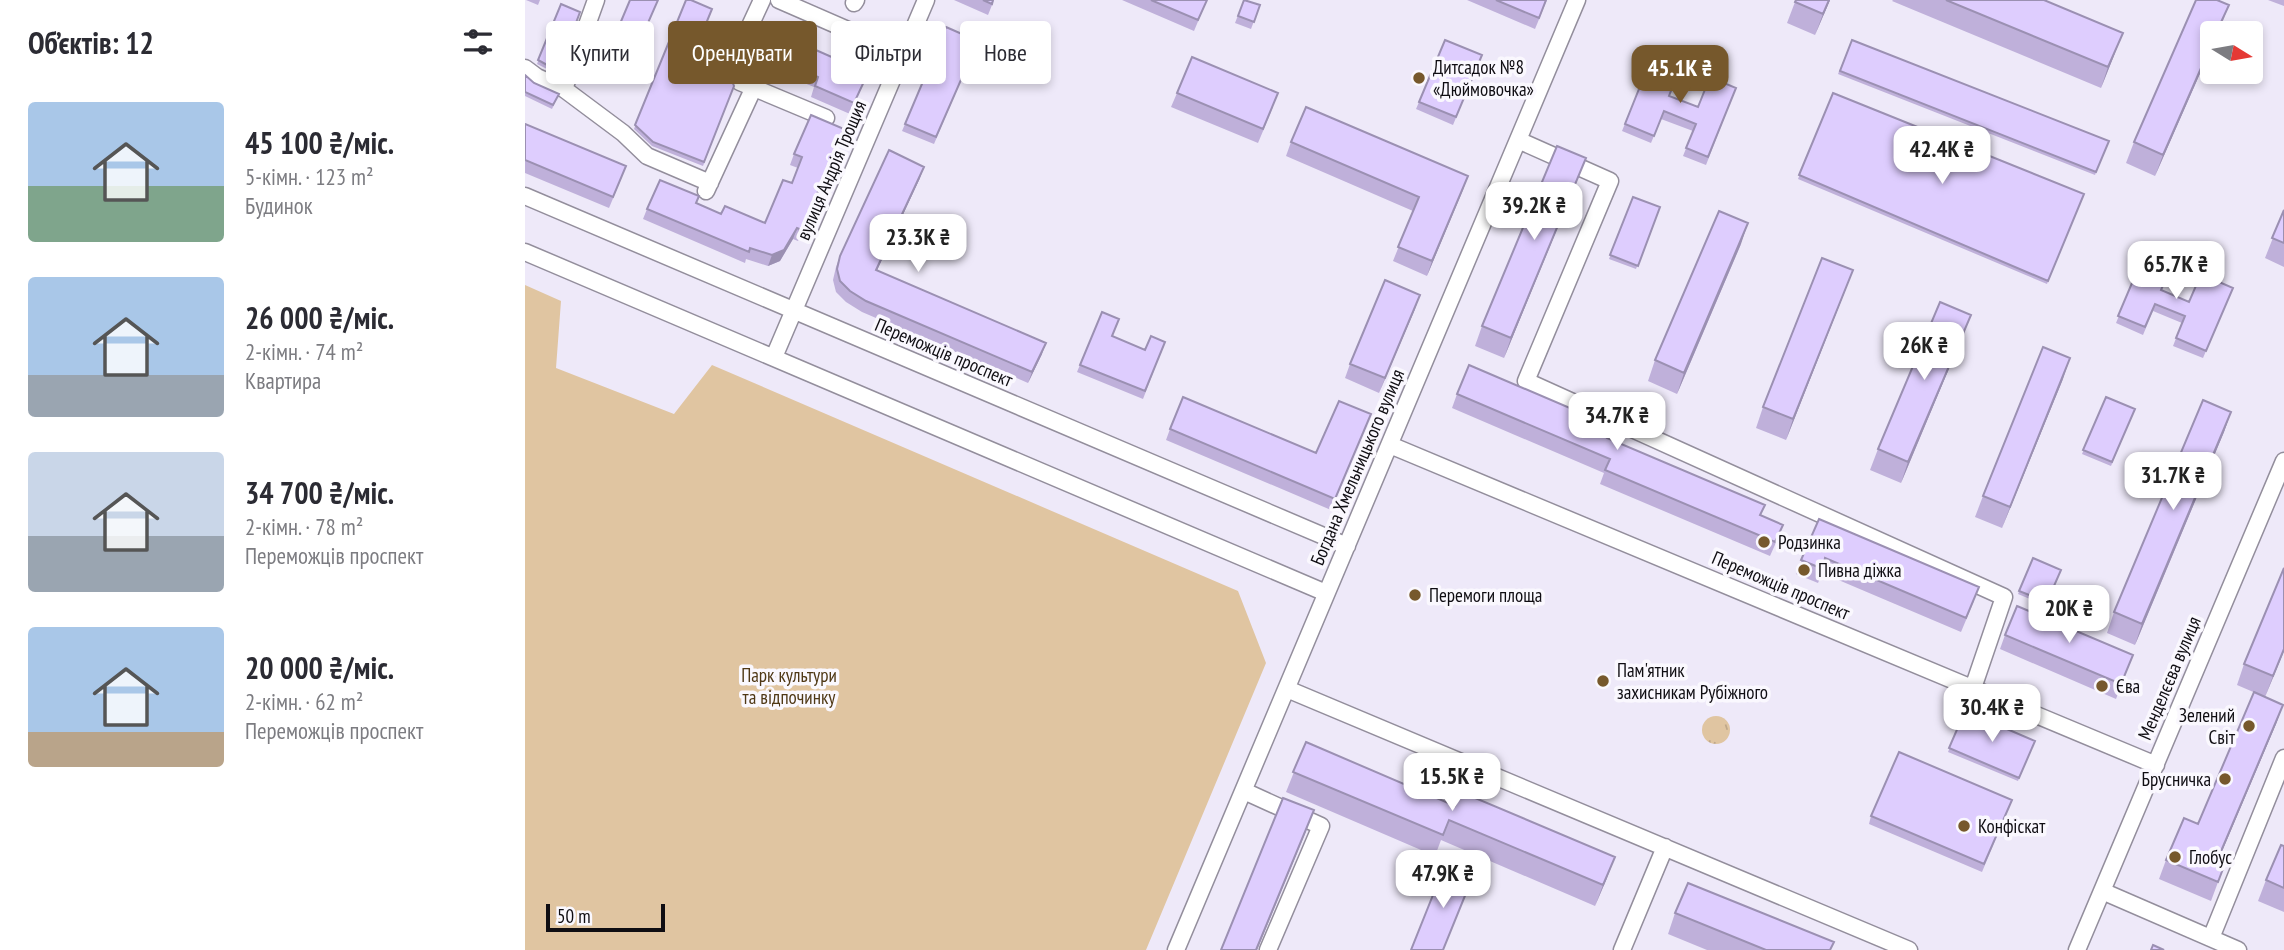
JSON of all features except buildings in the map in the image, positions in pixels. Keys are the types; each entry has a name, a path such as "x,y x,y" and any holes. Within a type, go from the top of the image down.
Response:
{"street":[{"path":"564,89 596,0"},
{"path":"762,0 736,56 740,82 826,118"},
{"path":"779,0 831,23"},
{"name":"вулиця Андрія Трощия","path":"917,21 926,0"},
{"name":"Богдана Хмельницького вулиця","path":"1176,950 1577,0"},
{"path":"525,68 537,77 564,89 622,133 647,156 708,187 754,87"},
{"name":"вулиця Андрія Трощия","path":"775,357 890,84"},
{"path":"1518,140 1610,181 1526,381 2004,597 1973,688"},
{"name":"Переможців проспект","path":"525,196 1347,546"},
{"path":"525,252 1326,593"},
{"name":"Переможців проспект","path":"1390,445 2156,765"},
{"name":"Менделєєва вулиця","path":"2077,950 2284,461"},
{"path":"1287,689 1909,950"},
{"path":"2211,938 2284,758"},
{"path":"1244,791 1321,826 1268,950"},
{"path":"1622,950 1665,847"},
{"path":"2102,891 2238,950"}],"green space":[{"name":"Парк культури та відпочинку","path":"525,285 561,301 556,368 674,414 712,365 1238,591 1266,663 1146,950 525,950"},
{"path":"1716,716 1726,720 1730,730 1726,740 1716,744 1706,740 1702,730 1706,720"}],"place":[{"name":"Дитсадок №8 «Дюймовочка»","path":"1419,78"},
{"name":"Родзинка","path":"1764,542"},
{"name":"Пивна діжка","path":"1804,570"},
{"name":"Перемоги площа","path":"1415,595"},
{"name":"Пам'ятник захисникам Рубіжного","path":"1603,681"},
{"name":"Єва","path":"2102,686"},
{"name":"Зелений Світ","path":"2249,726"},
{"name":"Брусничка","path":"2225,779"},
{"name":"Конфіскат","path":"1964,826"},
{"name":"Глобус","path":"2175,857"}]}
